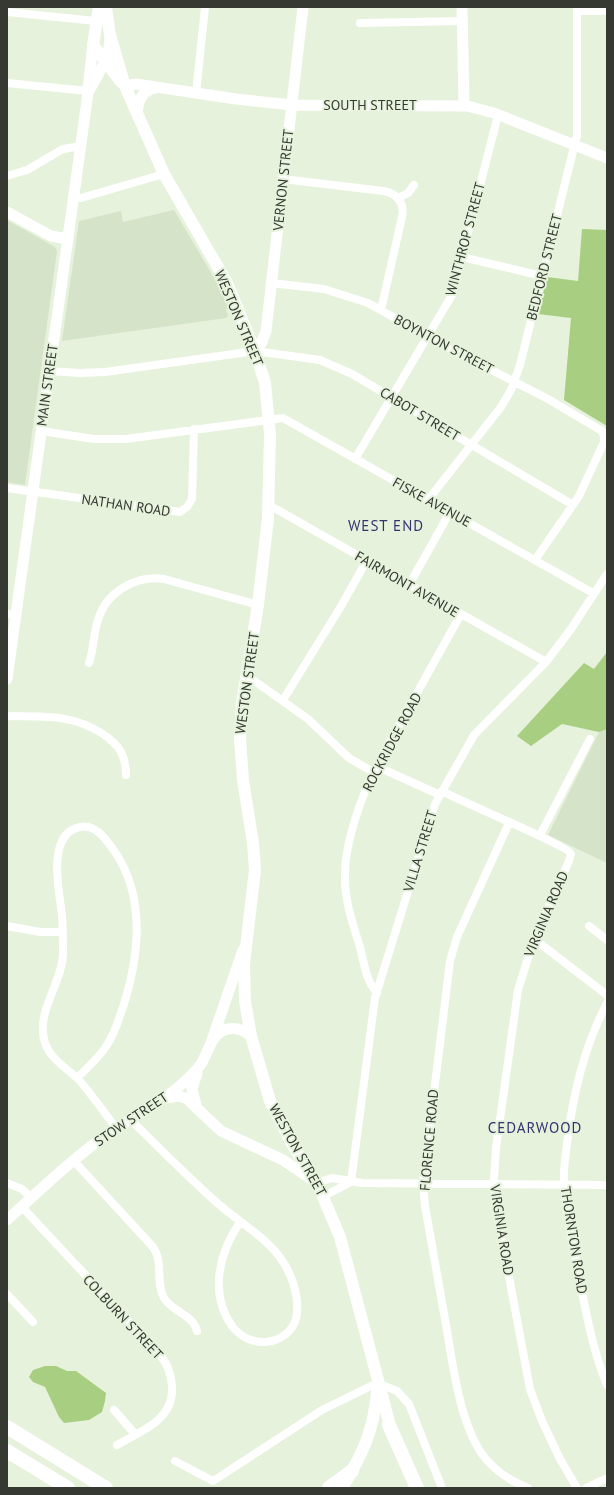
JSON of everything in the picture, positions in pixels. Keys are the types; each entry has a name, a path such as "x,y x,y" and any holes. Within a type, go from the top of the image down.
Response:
{"highway":[{"path":"390,1425 408,1472 417,1488"},
{"path":"7,1427 106,1488"},
{"path":"7,1451 68,1488"},
{"path":"329,1488 352,1471"}],"main road":[{"path":"96,21 99,7"},
{"name":"WESTON STREET","path":"104,60 110,35 106,7"},
{"name":"WESTON STREET","path":"96,21 93,45 125,86 164,174 226,283 256,351 265,388 269,418 269,505 258,605 242,703 240,746 243,780 254,859 254,889 248,930 244,986 251,1036 267,1094 295,1149 324,1196 345,1254 377,1383 401,1464 412,1488"},
{"name":"WESTON STREET","path":"342,1488 364,1449 372,1430 377,1383"}],"street":[{"path":"196,94 205,7"},
{"name":"VERNON STREET","path":"256,351 265,333 303,7"},
{"path":"462,7 464,105"},
{"path":"577,9 607,11"},
{"name":"BEDFORD STREET","path":"428,500 501,407 514,382 578,130 577,9"},
{"path":"7,12 96,21"},
{"path":"360,23 463,21"},
{"name":"MAIN STREET","path":"7,679 12,614 33,492 88,91 104,60"},
{"path":"7,83 88,91"},
{"name":"SOUTH STREET","path":"125,86 133,84 196,94 292,104 464,105 498,115 607,158"},
{"path":"138,118 138,106 143,94 151,89 158,88"},
{"name":"WINTHROP STREET","path":"355,459 452,294 498,115"},
{"path":"7,176 27,170 63,149 81,146"},
{"path":"73,198 164,174"},
{"path":"283,179 383,191 392,193 398,198 402,205 403,214 381,310"},
{"path":"398,198 408,192 414,184"},
{"path":"7,212 51,236 68,239"},
{"path":"462,257 542,276"},
{"name":"BOYNTON STREET","path":"271,283 336,292 356,298 381,310 427,337 600,429 604,436 604,442 583,488 573,505"},
{"name":"CABOT STREET","path":"49,371 80,373 105,372 256,351 305,357 329,363 352,374 392,397 573,505"},
{"name":"FISKE AVENUE","path":"41,431 82,438 114,440 269,418 285,418 593,593"},
{"name":"NATHAN ROAD","path":"33,492 180,512 188,507 192,499 194,429"},
{"path":"7,488 33,492"},
{"name":"FAIRMONT AVENUE","path":"269,505 546,662"},
{"path":"535,560 573,505"},
{"path":"409,584 450,512"},
{"path":"283,700 333,620 366,560"},
{"name":"VILLA STREET","path":"351,1182 377,993 432,813 441,793 478,730 546,662 571,629 593,593 607,574"},
{"path":"89,663 97,622 101,612 115,593 133,582 148,578 164,579 258,605"},
{"name":"ROCKRIDGE ROAD","path":"377,993 369,979 354,926 345,880 345,862 350,841 375,769 462,614"},
{"path":"246,675 283,700 315,726 349,758 441,793 540,835 590,739"},
{"path":"7,716 58,717 72,719 89,726 110,740 121,751 125,759 126,774"},
{"name":"FLORENCE ROAD","path":"510,823 460,930 451,955 444,997 423,1183 425,1206 452,1359 460,1396 469,1426 478,1446 491,1465 512,1480 528,1488"},
{"path":"77,1078 101,1053 114,1033 131,980 138,924 136,902 124,867 102,836 89,827 79,828 71,832 64,842 58,857 57,880 63,932 61,969 45,1015 43,1031 46,1045 53,1056 77,1078 116,1128"},
{"name":"VIRGINIA ROAD","path":"540,835 570,851 569,861 534,939 522,972 515,1005 498,1135 494,1184 497,1210 530,1389 543,1425 577,1488"},
{"path":"7,926 40,932 63,932"},
{"path":"589,926 607,940"},
{"path":"209,1047 248,930"},
{"path":"534,939 607,995"},
{"name":"THORNTON ROAD","path":"607,1003 590,1039 577,1083 568,1134 564,1185 589,1331 597,1359 607,1385"},
{"name":"STOW STREET","path":"7,1220 73,1160 116,1128 164,1099 190,1077 204,1060 209,1047 216,1037 226,1030 238,1029 251,1036"},
{"path":"196,1105 192,1085 204,1060"},
{"path":"164,1099 181,1096 196,1105 207,1119 221,1131 288,1163 316,1183 332,1178 344,1179 351,1182 607,1185"},
{"path":"130,1119 209,1196 273,1249 288,1271 297,1302 296,1318 286,1334 274,1341 255,1342 240,1335 229,1322 221,1304 219,1280 221,1263 227,1245 240,1222"},
{"path":"266,1152 284,1154 295,1149"},
{"path":"73,1160 154,1247 159,1258 159,1282 164,1298 171,1306 190,1320 197,1331"},
{"path":"324,1196 351,1182"},
{"path":"7,1183 24,1190 31,1198"},
{"name":"COLBURN STREET","path":"22,1207 160,1355 168,1366 172,1389 169,1406 160,1419 117,1445"},
{"path":"7,1294 33,1322"},
{"path":"175,1461 214,1481 322,1410 377,1383 397,1392 409,1404 442,1488"},
{"path":"114,1410 135,1434"},
{"path":"586,1488 607,1478"}],"shaded area":[{"path":"174,210 220,288 228,308 226,309 228,316 226,318 62,341 79,221 121,211 123,222"},
{"path":"7,220 55,247 57,251 25,485 7,482"},
{"path":"607,729 607,863 548,835 599,732"}],"green space":[{"path":"582,229 607,230 607,426 564,400 571,318 538,314 547,277 578,281"},
{"path":"607,652 607,729 599,732 562,724 531,746 517,736 584,663 594,669"},
{"path":"45,1366 56,1366 67,1371 76,1371 106,1393 102,1412 89,1420 64,1423 59,1417 45,1387 33,1382 29,1377 33,1370"}],"district":[{"name":"WEST END","path":"386,526"},
{"name":"CEDARWOOD","path":"535,1128"}]}
